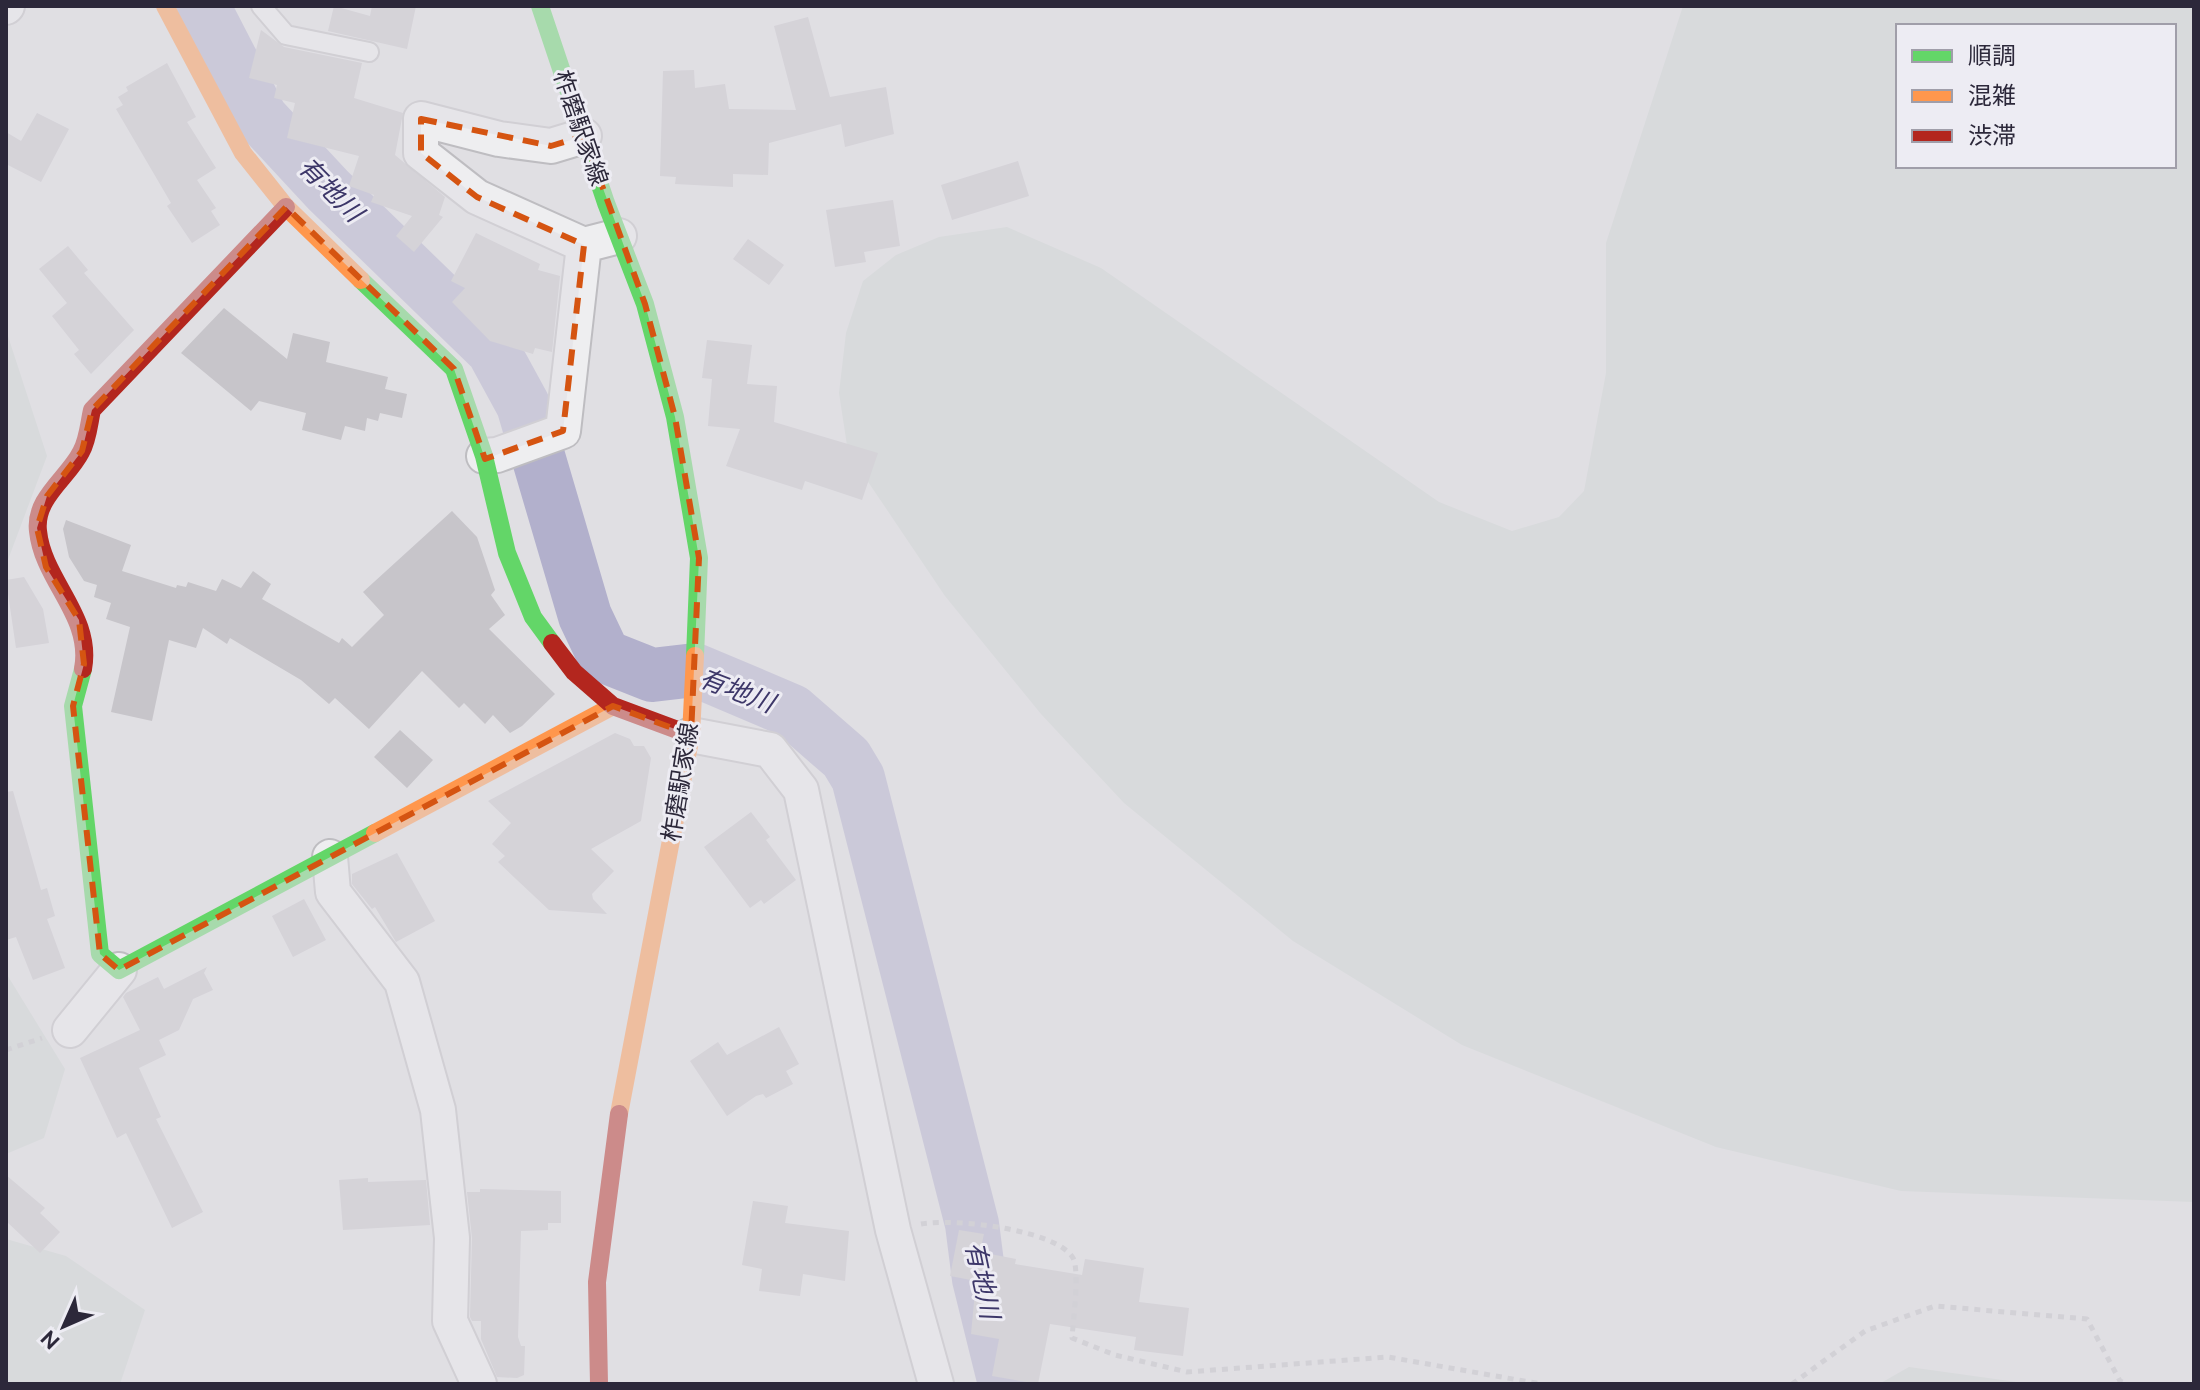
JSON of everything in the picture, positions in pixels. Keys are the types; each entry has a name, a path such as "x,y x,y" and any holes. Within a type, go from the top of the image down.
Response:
{"street":[{"path":"165,6 243,153 286,207 454,369 491,456 507,553 533,617 574,672 613,706 691,724 770,750 801,790 893,1230 936,1384"},
{"name":"柞磨駅家線","path":"540,6 645,304 677,432 699,558 691,724 615,1136 597,1282 599,1384"},
{"path":"584,136 551,146 499,139 421,119 421,153 477,197 584,245 619,236"},
{"path":"119,970 100,954 98,938 73,706 84,664 79,620 46,567 37,528 47,496 82,451 92,410 286,207"},
{"path":"491,456 563,431 584,245"},
{"path":"70,1030 119,970 613,706"},
{"path":"330,857 333,892 402,982 438,1110 452,1238 450,1321 479,1384"}],"lane":[{"path":"261,6 286,35 369,52"}],"path":[{"path":"893,1230 944,1220 996,1227 1064,1246 1075,1261 1072,1338 1115,1355 1187,1372 1388,1357 1541,1384"},
{"path":"1792,1384 1865,1331 1935,1306 2087,1319 2120,1381 2127,1384"}],"highlighted area":[{"path":"421,119 551,146 584,136 645,304 675,417 699,558 691,735 613,706 119,970 100,954 73,706 84,664 79,620 46,567 37,528 47,496 82,451 92,410 286,207 454,369 485,459 563,431 584,245 477,197 421,153"}],"shaded area":[{"path":"1683,6 2194,6 2194,1202 1901,1191 1716,1147 1462,1045 1293,941 1124,803 1041,714 945,596 848,452 839,393 846,333 863,281 896,255 939,237 1007,227 1101,268 1439,502 1512,531 1559,517 1584,491 1606,373 1606,243"},
{"path":"6,330 47,456 6,565"},
{"path":"6,973 65,1069 44,1138 6,1154"},
{"path":"6,1239 66,1256 145,1310 120,1384 6,1384"},
{"path":"1909,1367 2031,1384 1879,1384"}],"building":[{"path":"334,6 370,16 372,6 416,6 407,49 328,31"},
{"path":"808,17 830,97 886,87 894,134 845,147 841,124 769,143 768,175 733,174 733,187 675,184 676,177 660,176 663,71 694,70 695,88 725,84 729,109 796,110 774,26"},
{"path":"261,30 284,47 362,63 354,98 403,113 395,155 445,197 439,215 443,217 414,252 396,236 412,216 371,202 374,195 349,186 359,156 287,138 295,103 274,98 277,85 249,78"},
{"path":"167,63 196,117 187,122 216,168 197,180 216,208 211,211 220,225 192,243 167,206 171,203 116,109 123,105 118,97 128,91 126,87"},
{"path":"37,113 69,129 41,182 6,164 6,132 21,141"},
{"path":"1018,161 1029,196 952,220 941,185"},
{"path":"893,200 900,246 864,252 866,262 835,267 826,210"},
{"path":"476,233 540,264 538,270 560,276 552,352 535,348 533,354 490,341 452,302 465,288 451,281"},
{"path":"748,239 784,265 769,285 733,259"},
{"path":"68,246 88,270 84,273 134,330 91,374 74,354 79,350 52,316 67,303 39,269"},
{"path":"224,308 287,359 293,333 330,342 326,362 388,377 385,389 407,394 402,418 380,413 378,421 367,418 365,431 345,426 341,440 302,430 306,413 259,401 251,411 181,353"},
{"path":"707,340 752,345 747,384 777,386 774,422 878,453 862,500 805,481 802,490 726,466 740,429 708,426 712,379 702,378"},
{"path":"452,511 477,537 495,590 491,595 505,615 489,629 555,694 522,726 510,733 493,715 485,724 464,703 459,708 422,671 369,729 335,698 329,704 301,680 230,638 227,644 203,628 196,648 169,640 152,721 111,712 130,627 106,619 111,603 94,597 97,585 84,581 69,557 63,529 66,520 131,545 122,571 176,588 177,585 186,587 188,582 216,591 222,579 241,588 253,571 271,584 262,599 339,643 342,638 352,647 384,615 363,592"},
{"path":"24,577 43,609 49,643 16,648 6,580"},
{"path":"400,730 433,760 407,788 374,757"},
{"path":"615,733 630,739 634,746 644,746 651,758 641,821 591,849 614,871 592,894 607,914 549,910 498,862 505,856 492,844 511,823 488,801"},
{"path":"13,791 41,890 47,888 55,916 47,919 65,968 33,980 16,937 6,940 6,792"},
{"path":"751,812 770,837 766,840 796,880 764,904 761,900 750,908 704,847"},
{"path":"397,853 435,921 396,942 375,907 372,909 352,884 352,874"},
{"path":"304,899 326,940 293,957 272,916"},
{"path":"207,967 204,973 213,990 193,999 179,1030 159,1040 166,1055 139,1068 161,1117 156,1119 203,1212 172,1228 126,1133 117,1138 80,1058 140,1030 123,997 126,993 158,977 164,989"},
{"path":"779,1027 799,1064 786,1071 793,1084 766,1098 763,1094 756,1096 727,1116 690,1061 718,1042 727,1055"},
{"path":"6,1175 45,1208 40,1213 60,1232 40,1253 6,1221"},
{"path":"368,1178 368,1182 426,1180 430,1225 343,1230 339,1180"},
{"path":"480,1189 561,1191 561,1223 548,1223 548,1230 521,1231 518,1337 521,1346 525,1346 524,1375 517,1378 497,1377 481,1339 481,1321 472,1321 470,1317 472,1238 467,1192 480,1192"},
{"path":"753,1201 788,1206 785,1223 849,1231 845,1281 803,1274 800,1296 759,1291 762,1269 742,1265"},
{"path":"959,1230 984,1234 980,1252 1016,1259 1015,1264 1082,1275 1085,1259 1144,1268 1139,1302 1189,1308 1183,1356 1134,1350 1136,1337 1050,1324 1038,1384 992,1376 999,1339 971,1334 976,1281 950,1276"}],"waterway":[{"name":"有地川","path":"203,6 261,118 328,190 493,350 523,405 585,616 604,656 652,675 695,670 792,711 846,758 858,778 972,1224 979,1279 1005,1384"}],"traffic: fast":[{"path":"540,6 606,203 645,304 675,417 699,558 695,656"},
{"path":"361,280 454,369 484,456 507,553 533,617 552,643"},
{"path":"83,669 73,706 100,954 119,970 375,833"}],"traffic: slow":[{"path":"165,6 243,153 286,207 361,280"},
{"path":"619,1114 691,735 695,656"},
{"path":"375,833 613,706"}],"traffic: jam":[{"path":"83,669 81,632 42,549 38,531 41,508 81,452 92,410 286,207"},
{"path":"552,643 574,672 613,706 691,735"},
{"path":"599,1384 597,1282 619,1114"}]}
